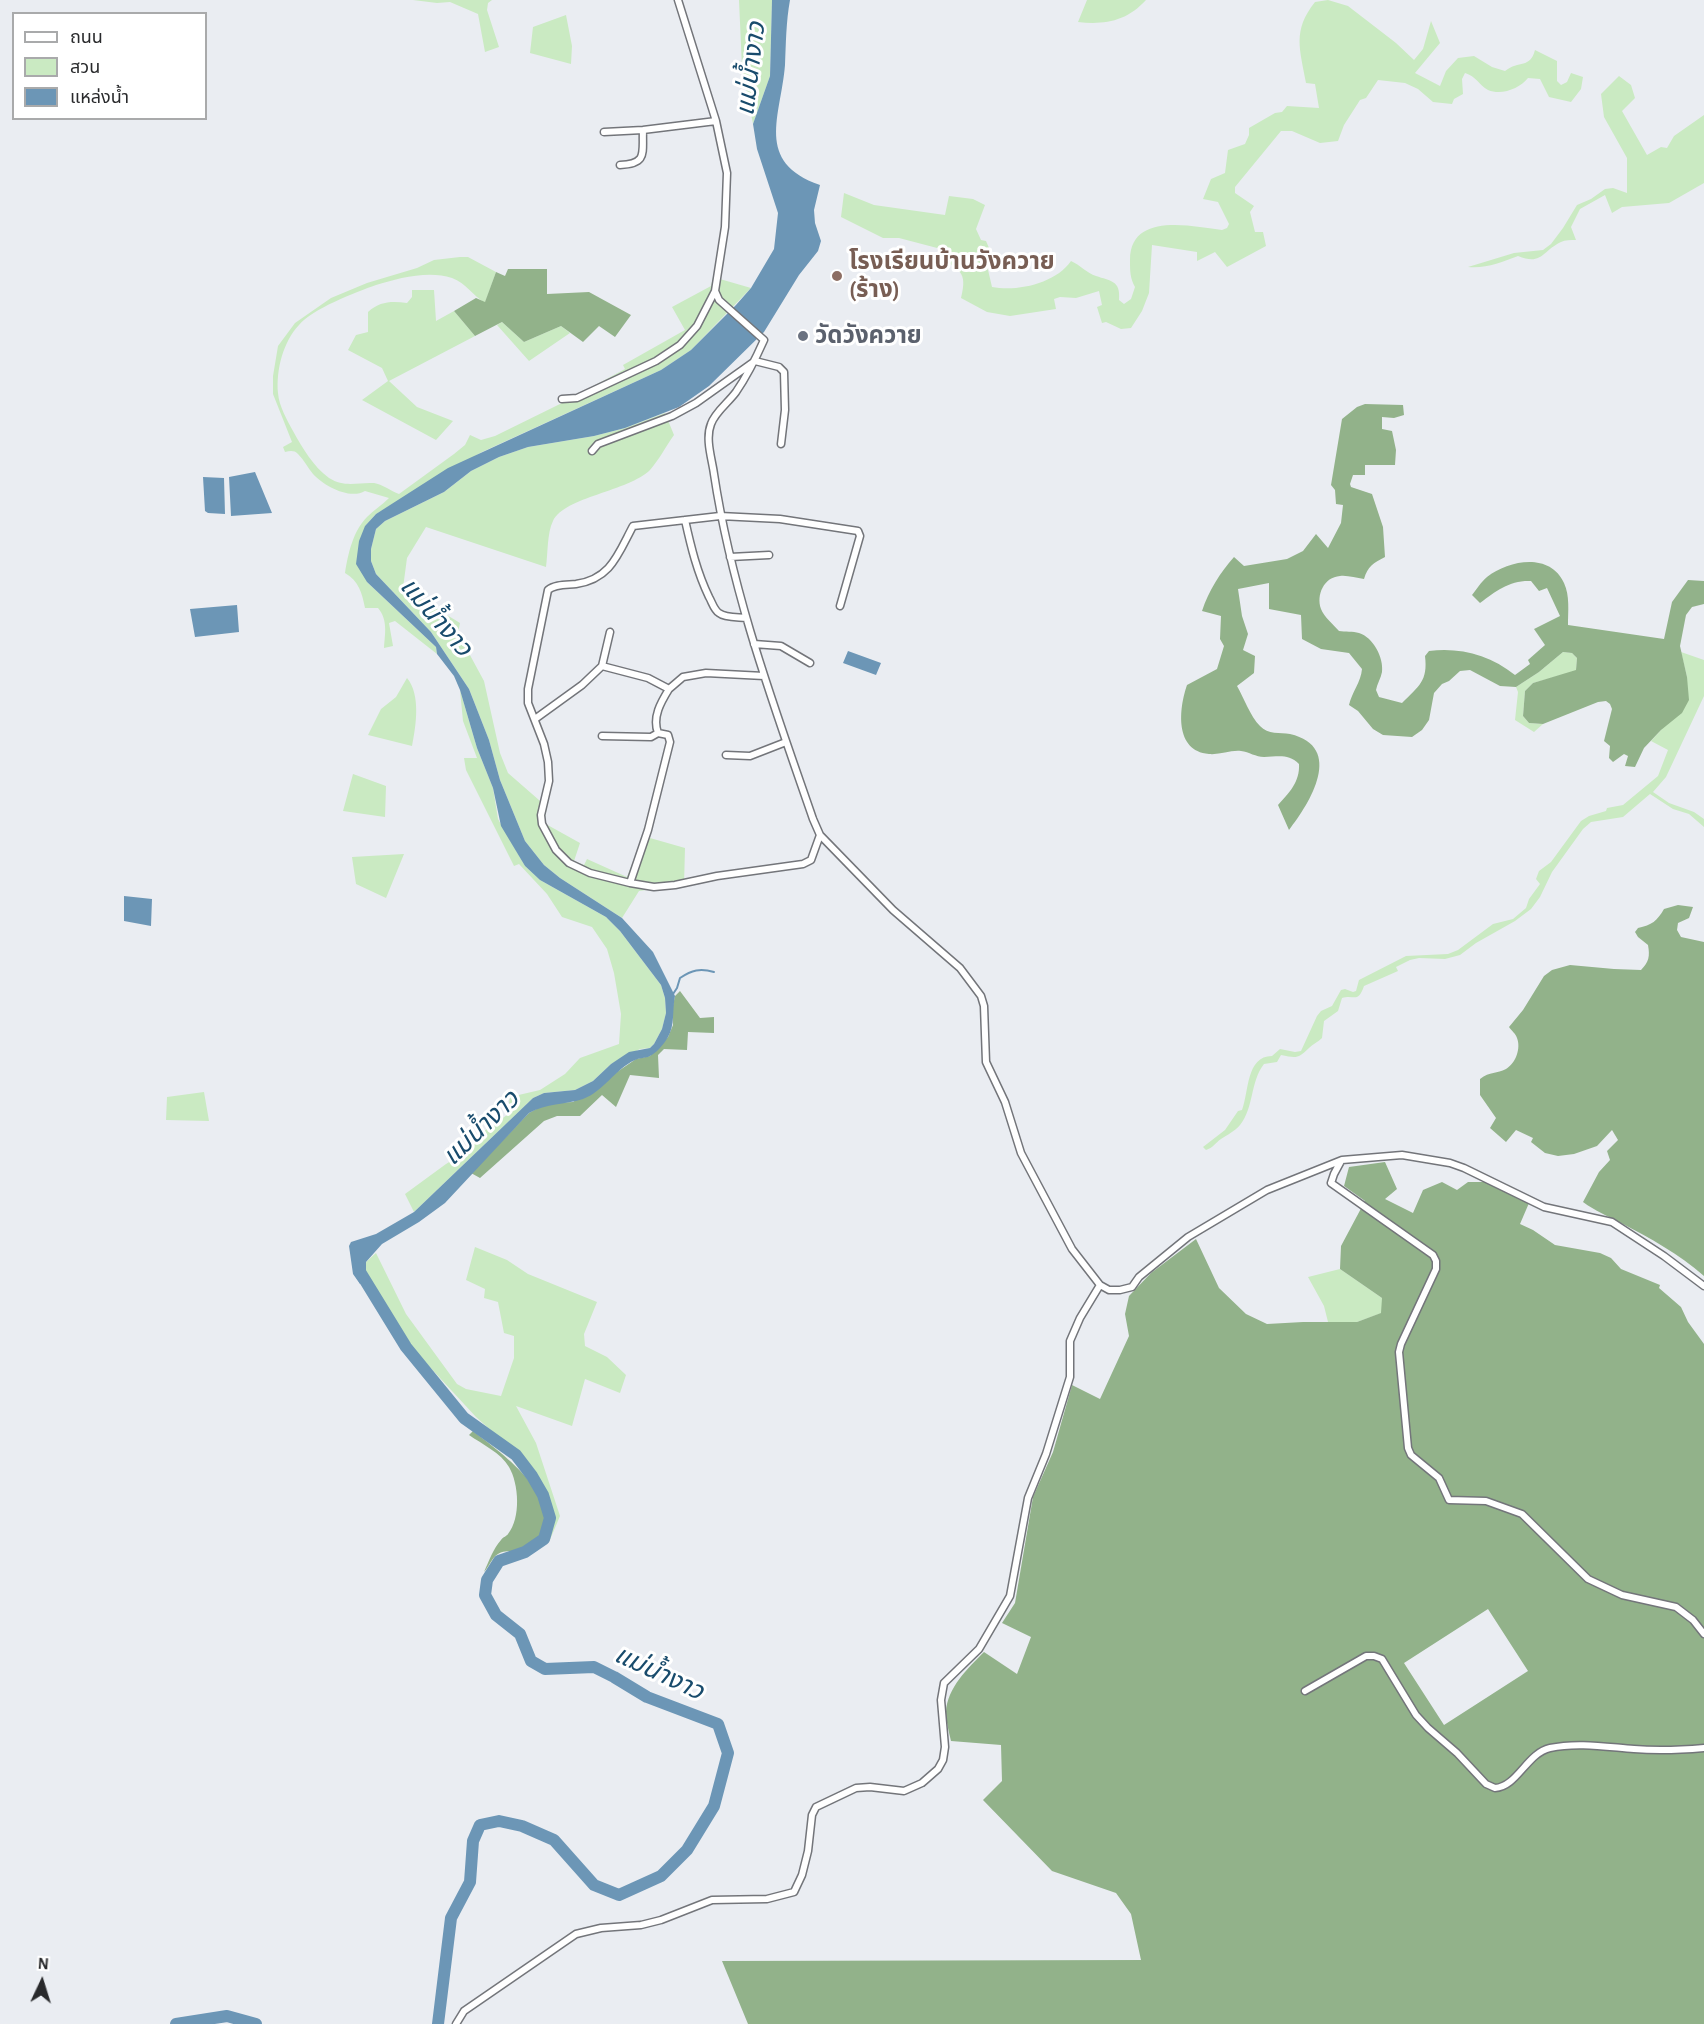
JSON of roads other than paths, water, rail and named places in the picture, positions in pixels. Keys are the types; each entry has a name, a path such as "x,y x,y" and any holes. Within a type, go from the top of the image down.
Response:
{"street":[{"path":"562,399 585,395 666,355 692,333 715,291 725,227 727,173 716,121 678,0"},
{"path":"604,132 643,130 716,121"},
{"path":"620,165 640,161 643,130"},
{"path":"715,291 719,300 764,340 755,361 735,393 717,413 710,425 709,438 720,516 746,618 813,819 820,836 893,910 960,968 981,996 984,1006 986,1062 1005,1102 1021,1153 1072,1249 1100,1285 1109,1290 1132,1287 1167,1252 1219,1218 1276,1186 1341,1160 1402,1155 1450,1163 1544,1207 1612,1222 1704,1286"},
{"path":"592,451 598,444 672,416 696,403 755,361 779,367 784,372 785,410 781,444"},
{"path":"820,836 811,860 803,864 717,876 675,885 654,887 630,883 590,873 569,863 556,849 544,830 541,815 549,781 548,762 544,744 530,711 528,688 548,590 557,586 582,583 611,567 633,526 720,516 780,519 858,531 860,536 840,606"},
{"path":"686,520 693,558 714,608 719,614 746,618"},
{"path":"730,557 770,555"},
{"path":"535,719 582,685 602,666 610,633"},
{"path":"754,644 780,646 810,663"},
{"path":"602,666 648,678 669,689"},
{"path":"658,733 656,720 659,705 669,689 683,677 706,673 764,676"},
{"path":"602,736 651,737 658,733 668,735 670,742 648,830 630,883"},
{"path":"726,755 750,756 786,742"},
{"path":"1341,1160 1331,1183 1434,1255 1436,1262 1433,1276 1399,1352 1408,1448 1411,1455 1439,1478 1449,1500 1486,1501 1522,1514 1588,1579 1622,1594 1676,1607 1693,1620 1704,1634"},
{"path":"456,2024 464,2011 576,1934 600,1928 642,1925 712,1900 768,1899 794,1892 802,1875 808,1851 812,1815 816,1808 856,1788 870,1787 904,1791 922,1783 938,1769 943,1760 945,1747 941,1701 944,1683 979,1648 1010,1596 1028,1498 1046,1454 1070,1377 1070,1341 1076,1325 1100,1285"},
{"path":"1305,1691 1366,1656 1382,1659 1422,1722 1486,1784 1495,1788 1506,1785 1533,1757 1550,1748 1598,1746 1671,1750 1704,1748"}],"water":[{"path":"772,0 790,0 776,136 779,150 786,164 799,175 820,185 814,210 815,223 821,241 818,251 799,275 764,332 709,386 679,407 625,428 594,436 528,447 499,457 471,471 444,492 385,521 376,529 371,549 371,561 376,574 431,632 469,689 489,740 500,780 525,841 544,865 622,918 653,952 675,996 670,1032 660,1049 654,1054 628,1064 597,1091 583,1099 542,1107 529,1113 445,1203 382,1244 366,1262 366,1274 369,1279 360,1284 353,1274 349,1246 351,1242 376,1234 414,1212 533,1098 544,1093 575,1090 593,1081 611,1064 629,1052 650,1048 662,1029 666,1013 661,985 620,931 606,917 540,880 525,866 501,826 493,788 477,748 454,676 437,654 436,647 367,582 356,564 359,541 365,526 376,514 448,468 661,370 691,350 751,288 774,249 778,213 757,149 753,124 770,76"},
{"path":"255,472 272,513 231,516 229,477"},
{"path":"203,477 224,478 225,514 205,511"},
{"path":"237,605 239,632 195,637 190,609"},
{"path":"848,651 881,663 876,675 843,663"},
{"path":"124,896 152,899 151,926 124,921"}],"waterway":[{"path":"673,994 680,978 684,975 700,970 714,972"},
{"name":"แม่น้ำงาว","path":"360,1268 360,1272 406,1347 464,1418 516,1455 543,1495 550,1518 544,1539 525,1552 499,1561 487,1580 485,1595 496,1615 520,1634 531,1661 545,1669 594,1667 647,1697 718,1724 728,1753 714,1806 687,1850 661,1876 619,1895 594,1885 554,1840 522,1826 499,1821 480,1825 473,1841 470,1882 451,1918 438,2024"},
{"name":"แม่น้ำงาว","path":"176,2024 227,2016 256,2024"}],"place":[{"name":"โรงเรียนบ้านวังควาย (ร้าง)","path":"837,276"},
{"name":"วัดวังควาย","path":"803,336"}]}
